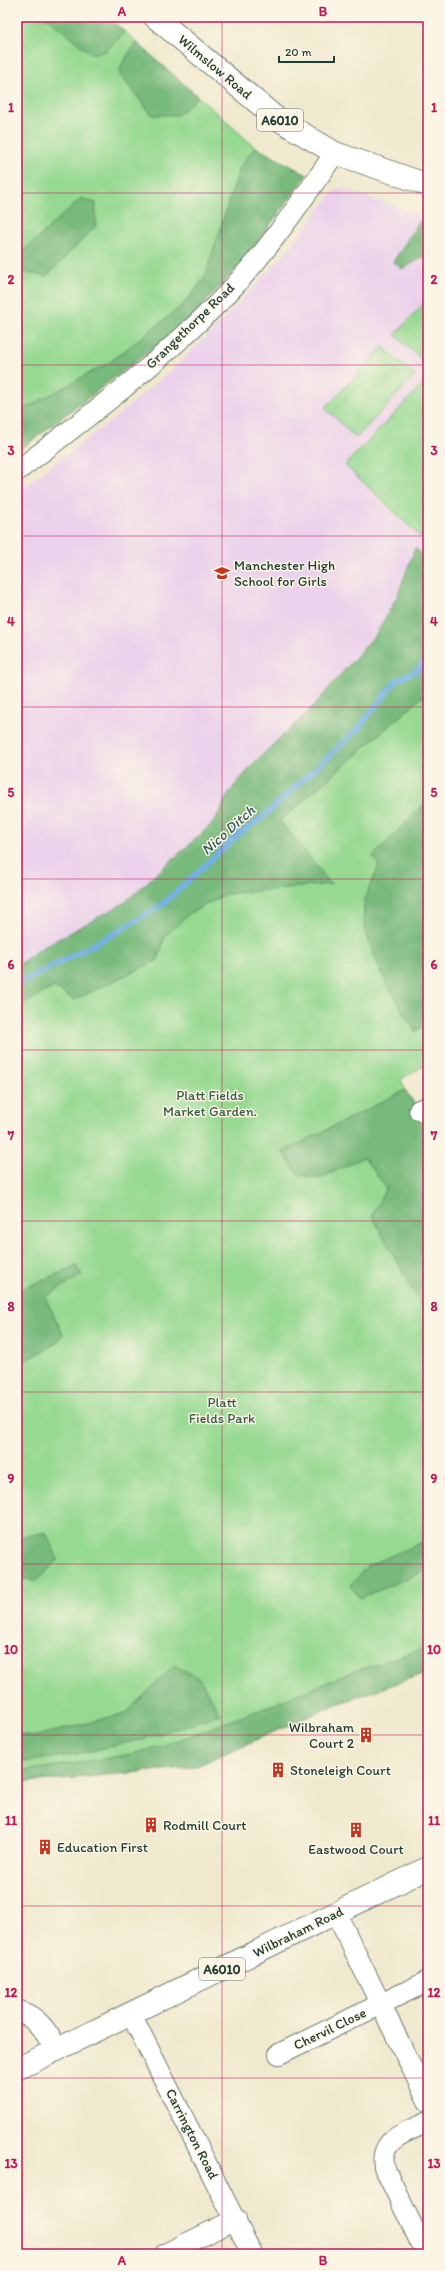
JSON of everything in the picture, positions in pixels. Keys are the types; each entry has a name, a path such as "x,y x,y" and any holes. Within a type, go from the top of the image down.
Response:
{"main road":[{"name":"Wilmslow Road","path":"155,17 276,118 335,153 428,185"},
{"name":"Wilbraham Road","path":"17,2069 428,1868"},
{"path":"17,2011 28,2014 44,2027 57,2050"}],"street":[{"name":"Grangethorpe Road","path":"17,471 146,370 216,306 277,235 335,153"},
{"name":"Chervil Close","path":"336,1913 428,2101"},
{"name":"Chervil Close","path":"279,2054 428,1982"},
{"name":"Carrington Road","path":"131,2014 236,2219 252,2254"},
{"path":"426,2254 384,2167 382,2156 387,2145 398,2136 428,2122"},
{"path":"165,2254 236,2219"}],"shaded area":[{"name":"Manchester High School for Girls","path":"340,188 428,218 428,653 279,797 17,980 17,492 116,417 167,374 210,333 279,260 334,191"}],"green space":[{"path":"17,17 108,17 255,147 307,175 240,265 17,452"},
{"path":"46,17 108,17 125,32 106,51 91,54"},
{"path":"136,42 198,97 178,115 152,115 120,75 121,66"},
{"path":"255,147 307,175 240,265 185,324 17,452 17,413 110,362 183,305 205,277 240,167"},
{"path":"81,198 96,203 96,226 46,277 20,271 19,255"},
{"path":"423,216 428,218 428,254 403,269 393,262"},
{"path":"428,299 428,362 426,364 395,335"},
{"path":"383,347 415,376 356,438 325,408"},
{"path":"428,379 428,544 345,465"},
{"path":"415,548 428,560 428,692 280,821 331,884 225,894 189,914 165,936 158,960 74,1000 54,987 17,1008 17,966 38,950 124,903 210,826 220,813 226,798 236,784 257,760 309,711 377,633 397,597"},
{"name":"Platt Fields Park","path":"428,664 428,1064 401,1079 405,1090 428,1123 425,1141 428,1147 428,1672 337,1704 194,1767 17,1783 17,989"},
{"path":"428,800 428,1022 415,1032 389,986 372,950 366,932 364,915 366,896 379,865 373,856"},
{"path":"405,1090 428,1123 425,1141 428,1147 428,1318 372,1216 386,1188 364,1157 319,1179 299,1175 283,1152"},
{"path":"76,1266 82,1275 45,1297 63,1334 58,1342 17,1365 17,1291"},
{"path":"46,1532 58,1560 37,1581 18,1578 17,1538"},
{"path":"428,1540 428,1570 360,1598 350,1586 367,1566"},
{"path":"428,1647 428,1672 337,1704 194,1767 17,1783 17,1772 127,1755 164,1745 254,1712 350,1673"},
{"path":"174,1665 200,1679 220,1714 147,1738 77,1754 17,1763 17,1734 33,1737 126,1713"}],"waterway":[{"name":"Nico Ditch","path":"17,985 121,930 163,904 240,833 261,819 358,729 396,681 417,670 428,658"}],"place":[{"name":"Manchester High School for Girls","path":"222,573"},
{"name":"Wilbraham Court 2","path":"366,1735"},
{"name":"Stoneleigh Court","path":"278,1770"},
{"name":"Rodmill Court","path":"151,1825"},
{"name":"Eastwood Court","path":"356,1830"},
{"name":"Education First","path":"45,1847"}],"park label":[{"name":"Platt Fields Market Garden.","path":"210,1104"}]}
